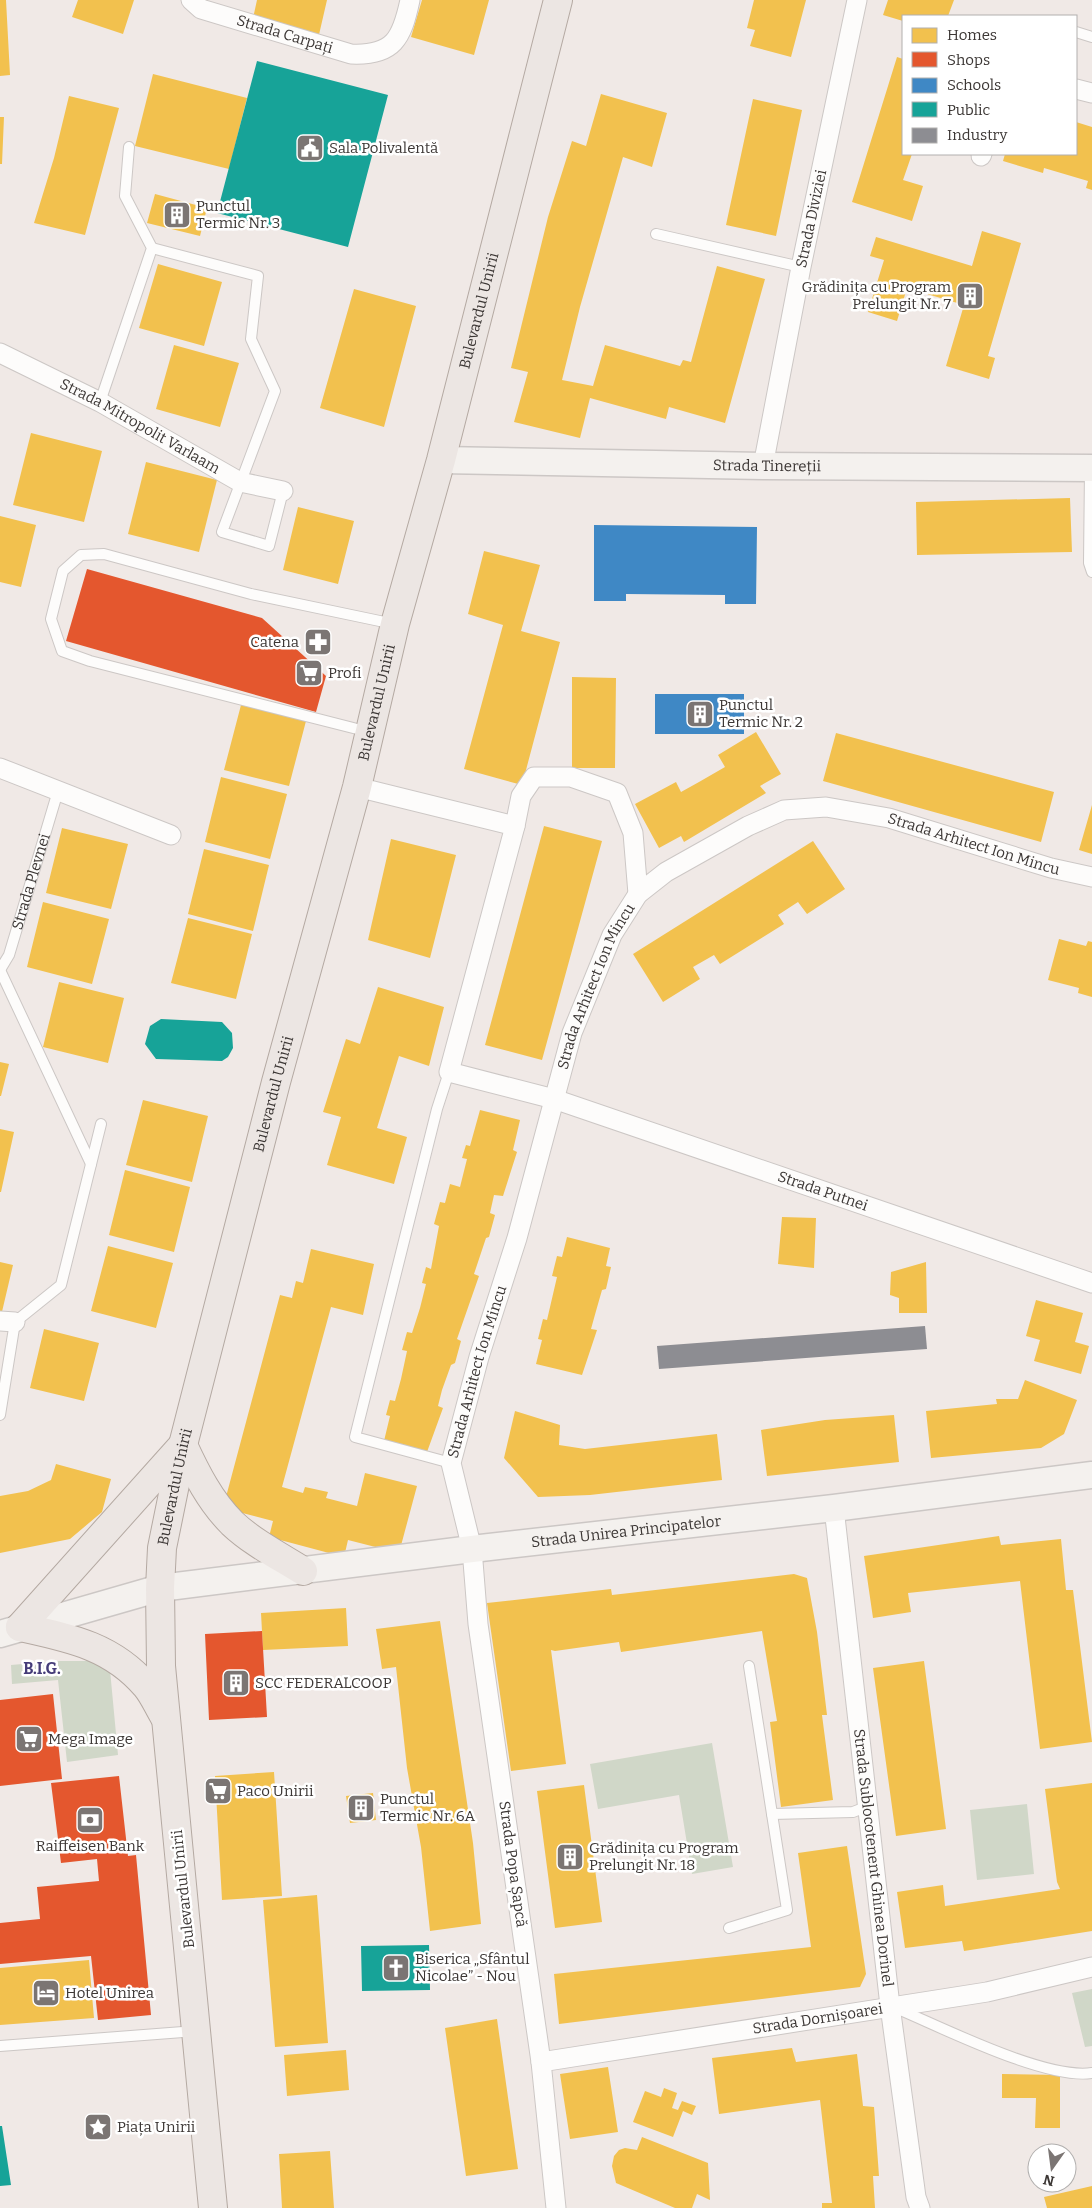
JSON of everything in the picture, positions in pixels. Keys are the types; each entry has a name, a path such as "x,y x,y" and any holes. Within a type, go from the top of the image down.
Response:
{"main road":[{"name":"Bulevardul Unirii","path":"214,2208 161,1666 160,1588 162,1548 183,1445 276,1082 356,787 395,624 441,460 558,0"},
{"name":"Strada Tinereții","path":"441,460 763,466 1091,468"},
{"path":"10,1631 183,1445 216,1504 233,1523 250,1537 303,1570"},
{"name":"Strada Unirea Principatelor","path":"10,1631 160,1588 472,1549 834,1508 1092,1475"},
{"path":"10,1631 90,1645 122,1662 147,1687 166,1719"}],"street":[{"name":"Strada Carpați","path":"191,0 202,9 351,54 369,55 384,51 398,39 410,0"},
{"name":"Strada Diviziei","path":"763,466 801,267 857,0"},
{"path":"1077,89 1092,93"},
{"name":"Strada Mitropolit Varlaam","path":"0,353 100,402 240,482 282,491"},
{"path":"0,768 171,835"},
{"path":"449,1072 515,826 521,796 534,777 571,777 617,793 633,833 638,894"},
{"path":"356,787 515,826"},
{"name":"Strada Arhitect Ion Mincu","path":"472,1549 451,1463 479,1357 517,1238 572,1033 612,935 638,894 666,872 748,826 784,810 826,807 889,818 1051,868 1092,877"},
{"name":"Strada Putnei","path":"449,1072 554,1099 1092,1283"},
{"name":"Strada Sublocotenent Ghinea Dorinel","path":"834,1508 866,1807 890,2006 916,2197 920,2208"},
{"name":"Strada Popa Șapcă","path":"472,1549 478,1624 541,2062 556,2208"},
{"name":"Strada Dornișoarei","path":"541,2062 987,1992 1092,1967"}],"lane":[{"path":"1077,32 1092,37"},
{"path":"100,402 152,248 125,196 129,147"},
{"path":"656,234 801,267"},
{"path":"152,248 258,276 251,338 275,391 222,532 269,546 282,491"},
{"path":"1091,468 1089,563 1092,572"},
{"path":"368,732 90,661 62,651 51,620 63,571 81,555 104,554 250,594 395,624"},
{"name":"Strada Plevnei","path":"0,970 9,955 58,791"},
{"path":"0,970 91,1164"},
{"path":"449,1072 435,1118 354,1437 451,1463"},
{"path":"0,1415 8,1321 61,1285 101,1124"},
{"path":"729,1928 787,1910 749,1666"},
{"path":"772,1814 853,1812 866,1807"},
{"path":"890,2006 1025,2062 1080,2075 1092,2073"},
{"path":"0,2046 198,2031"}],"green space":[{"path":"57,1661 93,1661 110,1670 118,1755 67,1762 58,1680 12,1684 11,1665"},
{"path":"712,1743 733,1867 692,1874 679,1795 598,1809 590,1764"},
{"path":"1027,1804 1034,1874 977,1880 970,1810"},
{"path":"1092,1989 1092,2046 1085,2047 1072,1993"}],"building: Homes":[{"path":"0,0 6,0 10,75 0,76"},
{"path":"78,0 134,0 123,34 72,17"},
{"path":"257,0 327,0 318,39 252,23"},
{"path":"422,0 489,0 474,55 411,37"},
{"path":"754,0 806,0 791,57 750,46 755,30 747,28"},
{"path":"888,0 954,0 948,15 902,15 902,21 883,15"},
{"path":"897,57 902,59 902,155 912,155 903,180 923,186 912,221 852,202"},
{"path":"153,74 247,98 229,169 135,146"},
{"path":"601,94 667,113 652,167 623,157 580,307 562,380 593,386 605,345 680,366 683,360 691,362 717,266 765,279 725,423 669,407 666,419 590,398 580,438 514,422 528,372 511,368 548,217 572,141 586,146"},
{"path":"69,96 119,108 85,235 34,223 54,158"},
{"path":"753,99 802,110 776,236 726,225"},
{"path":"0,117 4,117 2,164 0,164"},
{"path":"1077,122 1092,127 1092,190 1086,188 1088,181 1044,168 1043,173 1003,161 1005,155 1077,155"},
{"name":"Punctul Termic Nr. 3","path":"155,194 207,208 200,236 147,223"},
{"name":"Grădinița cu Program Prelungit Nr. 7","path":"982,231 1021,243 988,356 995,358 989,379 946,366 964,305 907,288 897,321 868,312 884,260 870,256 876,237 972,266"},
{"path":"158,264 222,282 204,346 139,328"},
{"path":"354,289 416,306 384,427 320,408"},
{"path":"174,345 239,363 220,427 156,409"},
{"path":"31,433 102,451 84,522 13,505"},
{"path":"146,462 217,480 199,552 128,534"},
{"path":"1070,498 1072,552 917,555 916,502"},
{"path":"298,507 354,521 338,584 283,570"},
{"path":"0,516 36,525 21,587 0,582"},
{"path":"484,551 540,565 521,631 560,642 522,785 464,769 503,625 468,614"},
{"path":"572,677 616,678 615,768 572,768"},
{"path":"241,705 306,721 289,786 224,770"},
{"path":"756,732 781,774 760,786 766,793 684,842 681,836 659,848 635,804 676,782 681,792 725,767 718,755"},
{"path":"836,733 1054,792 1041,842 823,781"},
{"path":"221,777 287,794 270,859 205,842"},
{"path":"1092,805 1092,854 1079,850"},
{"path":"544,826 602,841 542,1060 485,1045"},
{"path":"62,828 128,844 111,909 46,893"},
{"path":"391,839 456,855 430,958 368,940"},
{"path":"813,841 845,889 807,914 798,902 778,915 784,924 720,964 714,955 693,967 700,979 663,1002 633,954"},
{"path":"204,849 269,865 253,931 188,914"},
{"path":"43,902 109,919 92,984 27,967"},
{"path":"188,918 252,934 236,999 171,983"},
{"path":"1059,939 1086,946 1088,941 1092,942 1092,997 1078,993 1079,988 1048,980"},
{"path":"59,982 124,998 108,1063 43,1047"},
{"path":"378,987 444,1007 429,1066 399,1056 377,1128 407,1137 394,1184 327,1165 341,1117 323,1112 346,1039 360,1044"},
{"path":"0,1062 9,1064 1,1096 0,1096"},
{"path":"143,1100 208,1116 192,1182 126,1165"},
{"path":"480,1110 520,1120 513,1150 517,1152 503,1196 494,1195 490,1213 495,1215 489,1237 486,1238 474,1274 479,1276 457,1339 461,1341 455,1363 451,1365 442,1390 438,1406 443,1408 427,1452 384,1441 390,1416 386,1415 390,1400 395,1401 401,1379 407,1351 402,1350 407,1332 412,1333 420,1308 426,1284 422,1283 426,1267 431,1269 439,1226 434,1224 440,1202 445,1203 450,1184 460,1187 467,1159 462,1158 466,1145 470,1146"},
{"path":"0,1129 14,1132 1,1192 0,1192"},
{"path":"125,1170 190,1187 174,1252 109,1235"},
{"path":"782,1217 816,1218 814,1268 778,1264"},
{"path":"567,1237 610,1248 606,1266 611,1267 606,1289 602,1290 591,1329 597,1330 582,1375 536,1364 542,1340 538,1339 543,1319 547,1320 557,1277 552,1276 557,1256 562,1257"},
{"path":"108,1246 173,1263 156,1328 91,1311"},
{"path":"311,1249 374,1264 363,1315 331,1307 282,1487 303,1493 305,1487 328,1492 326,1498 357,1506 365,1473 417,1486 399,1553 348,1540 344,1557 269,1537 273,1521 223,1508 280,1295 292,1298 296,1281 303,1283"},
{"path":"0,1262 13,1265 1,1316 0,1316"},
{"path":"926,1262 927,1313 899,1313 899,1298 890,1295 891,1272"},
{"path":"1036,1300 1083,1313 1075,1342 1089,1346 1081,1374 1034,1361 1040,1340 1026,1336"},
{"path":"44,1329 99,1343 84,1401 30,1388"},
{"path":"1025,1380 1077,1400 1064,1434 1041,1448 931,1458 926,1411 997,1404 996,1399 1018,1399"},
{"path":"515,1411 560,1425 559,1445 585,1449 717,1434 722,1480 590,1495 538,1497 504,1458"},
{"path":"894,1415 899,1462 767,1476 761,1430 825,1420"},
{"path":"56,1464 111,1479 102,1512 70,1539 0,1553 0,1496 28,1491 51,1480"},
{"path":"999,1536 1001,1545 1061,1539 1066,1590 1073,1590 1092,1742 1040,1749 1020,1581 908,1593 911,1612 873,1618 864,1556"},
{"path":"794,1574 807,1578 817,1632 827,1715 822,1715 833,1800 781,1807 770,1722 777,1721 762,1631 621,1652 619,1642 551,1650 566,1764 511,1771 487,1603 611,1589 612,1595"},
{"path":"346,1608 348,1646 263,1650 261,1613"},
{"path":"440,1621 473,1843 481,1924 430,1931 421,1847 407,1768 396,1667 382,1669 376,1629"},
{"path":"924,1661 946,1829 896,1836 873,1668"},
{"path":"274,1772 282,1896 222,1900 215,1776"},
{"path":"1092,1783 1092,1931 964,1951 962,1941 905,1948 897,1892 943,1885 945,1906 1060,1889 1057,1882 1045,1789"},
{"name":"Grădinița cu Program Prelungit Nr. 18","path":"584,1785 602,1922 555,1928 537,1791"},
{"name":"Punctul Termic Nr. 6A","path":"373,1793 376,1820 350,1823 346,1796"},
{"path":"847,1846 866,1974 860,1987 559,2024 554,1974 811,1947 798,1853"},
{"path":"317,1895 328,2043 275,2047 263,1900"},
{"name":"Hotel Unirea","path":"89,1960 94,2018 0,2025 0,1968"},
{"path":"497,2019 518,2169 466,2176 445,2028"},
{"path":"792,2048 796,2062 857,2054 863,2106 874,2107 879,2176 873,2176 875,2208 822,2208 822,2203 832,2203 820,2100 719,2114 712,2058"},
{"path":"346,2050 349,2090 287,2096 284,2055"},
{"path":"608,2067 618,2132 570,2139 560,2074"},
{"path":"1002,2074 1060,2075 1060,2128 1035,2128 1036,2098 1002,2098"},
{"path":"664,2088 677,2093 672,2108 678,2110 682,2101 696,2106 692,2115 683,2111 673,2137 633,2122 645,2091 661,2097"},
{"path":"642,2137 708,2163 710,2200 697,2194 692,2208 675,2208 616,2183 612,2166 614,2156 619,2150 625,2148 637,2150"},
{"path":"330,2151 334,2208 282,2208 279,2154"},
{"path":"1092,2186 1092,2208 1047,2208 1044,2197 1061,2193 1077,2193 1077,2189"}],"building: Shops":[{"path":"87,569 262,618 326,676 316,712 66,641"},
{"name":"SCC FEDERALCOOP","path":"262,1631 267,1717 209,1720 205,1634"},
{"name":"Mega Image","path":"53,1694 62,1779 0,1786 0,1700"},
{"path":"119,1776 128,1856 136,1855 151,2015 98,2020 91,1956 0,1964 0,1923 40,1919 37,1887 99,1881 97,1859 61,1863 51,1783"}],"building: Schools":[{"path":"594,525 757,527 756,604 725,604 725,595 626,594 626,601 594,601"},
{"name":"Punctul Termic Nr. 2","path":"655,694 744,694 744,734 655,734"}],"building: Public":[{"path":"257,61 388,95 348,247 217,213"},
{"path":"161,1019 222,1022 232,1033 233,1048 228,1057 222,1061 156,1059 145,1044 150,1026"},
{"name":"Biserica „Sfântul Nicolae” - Nou","path":"429,1945 430,1990 362,1991 361,1946"},
{"path":"0,2126 2,2126 11,2185 0,2186"}],"building: Industry":[{"path":"925,1326 927,1349 659,1369 657,1346"}],"place":[{"name":"Sala Polivalentă","path":"310,148"},
{"name":"Punctul Termic Nr. 3","path":"177,215"},
{"name":"Grădinița cu Program Prelungit Nr. 7","path":"970,296"},
{"name":"Catena","path":"318,642"},
{"name":"Profi","path":"309,673"},
{"name":"Punctul Termic Nr. 2","path":"700,714"},
{"name":"SCC FEDERALCOOP","path":"236,1683"},
{"name":"Mega Image","path":"29,1739"},
{"name":"Paco Unirii","path":"218,1791"},
{"name":"Punctul Termic Nr. 6A","path":"361,1808"},
{"name":"Raiffeisen Bank","path":"90,1820"},
{"name":"Grădinița cu Program Prelungit Nr. 18","path":"570,1857"},
{"name":"Biserica „Sfântul Nicolae” - Nou","path":"396,1968"},
{"name":"Hotel Unirea","path":"46,1993"},
{"name":"Piața Unirii","path":"98,2127"}],"district":[{"name":"B.I.G.","path":"42,1668"}]}
